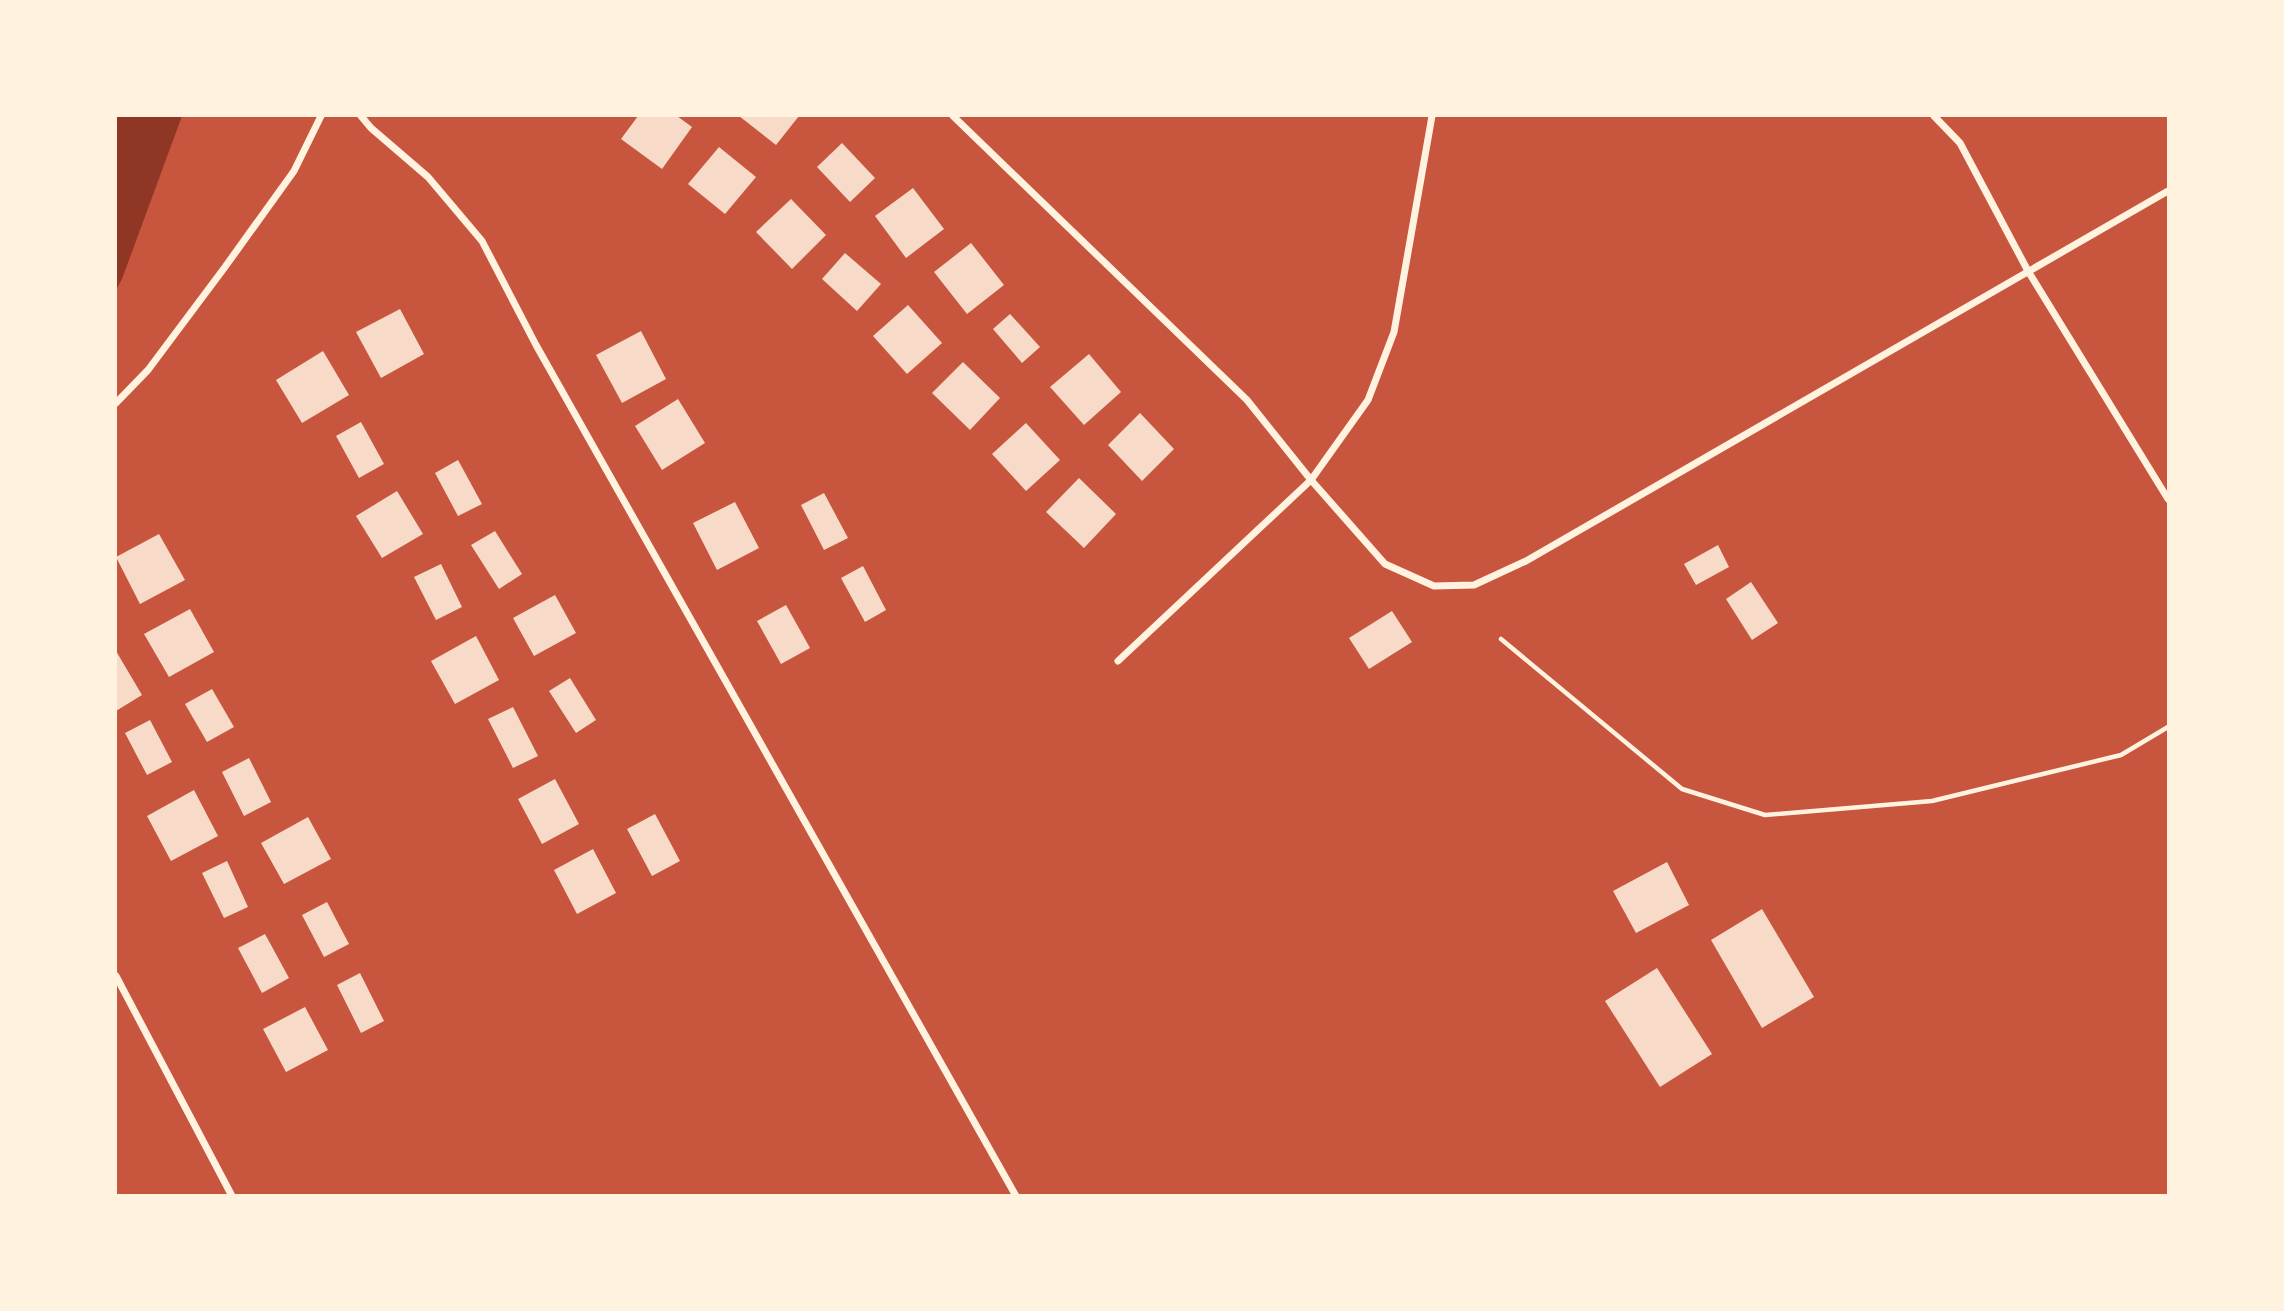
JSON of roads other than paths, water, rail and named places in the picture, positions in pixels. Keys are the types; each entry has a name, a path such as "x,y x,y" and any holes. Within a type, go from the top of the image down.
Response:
{"street":[{"path":"116,403 148,370 294,172 321,116"},
{"path":"361,116 371,128 428,177 482,241 543,357 1016,1195"},
{"path":"953,116 1247,400 1311,480 1385,565 1434,586 1474,585 1526,561 2168,191"},
{"path":"1118,661 1311,480 1368,400 1394,332 1432,116"},
{"path":"1934,116 1959,143 2028,271 2168,499"},
{"path":"116,976 232,1195"}]}
